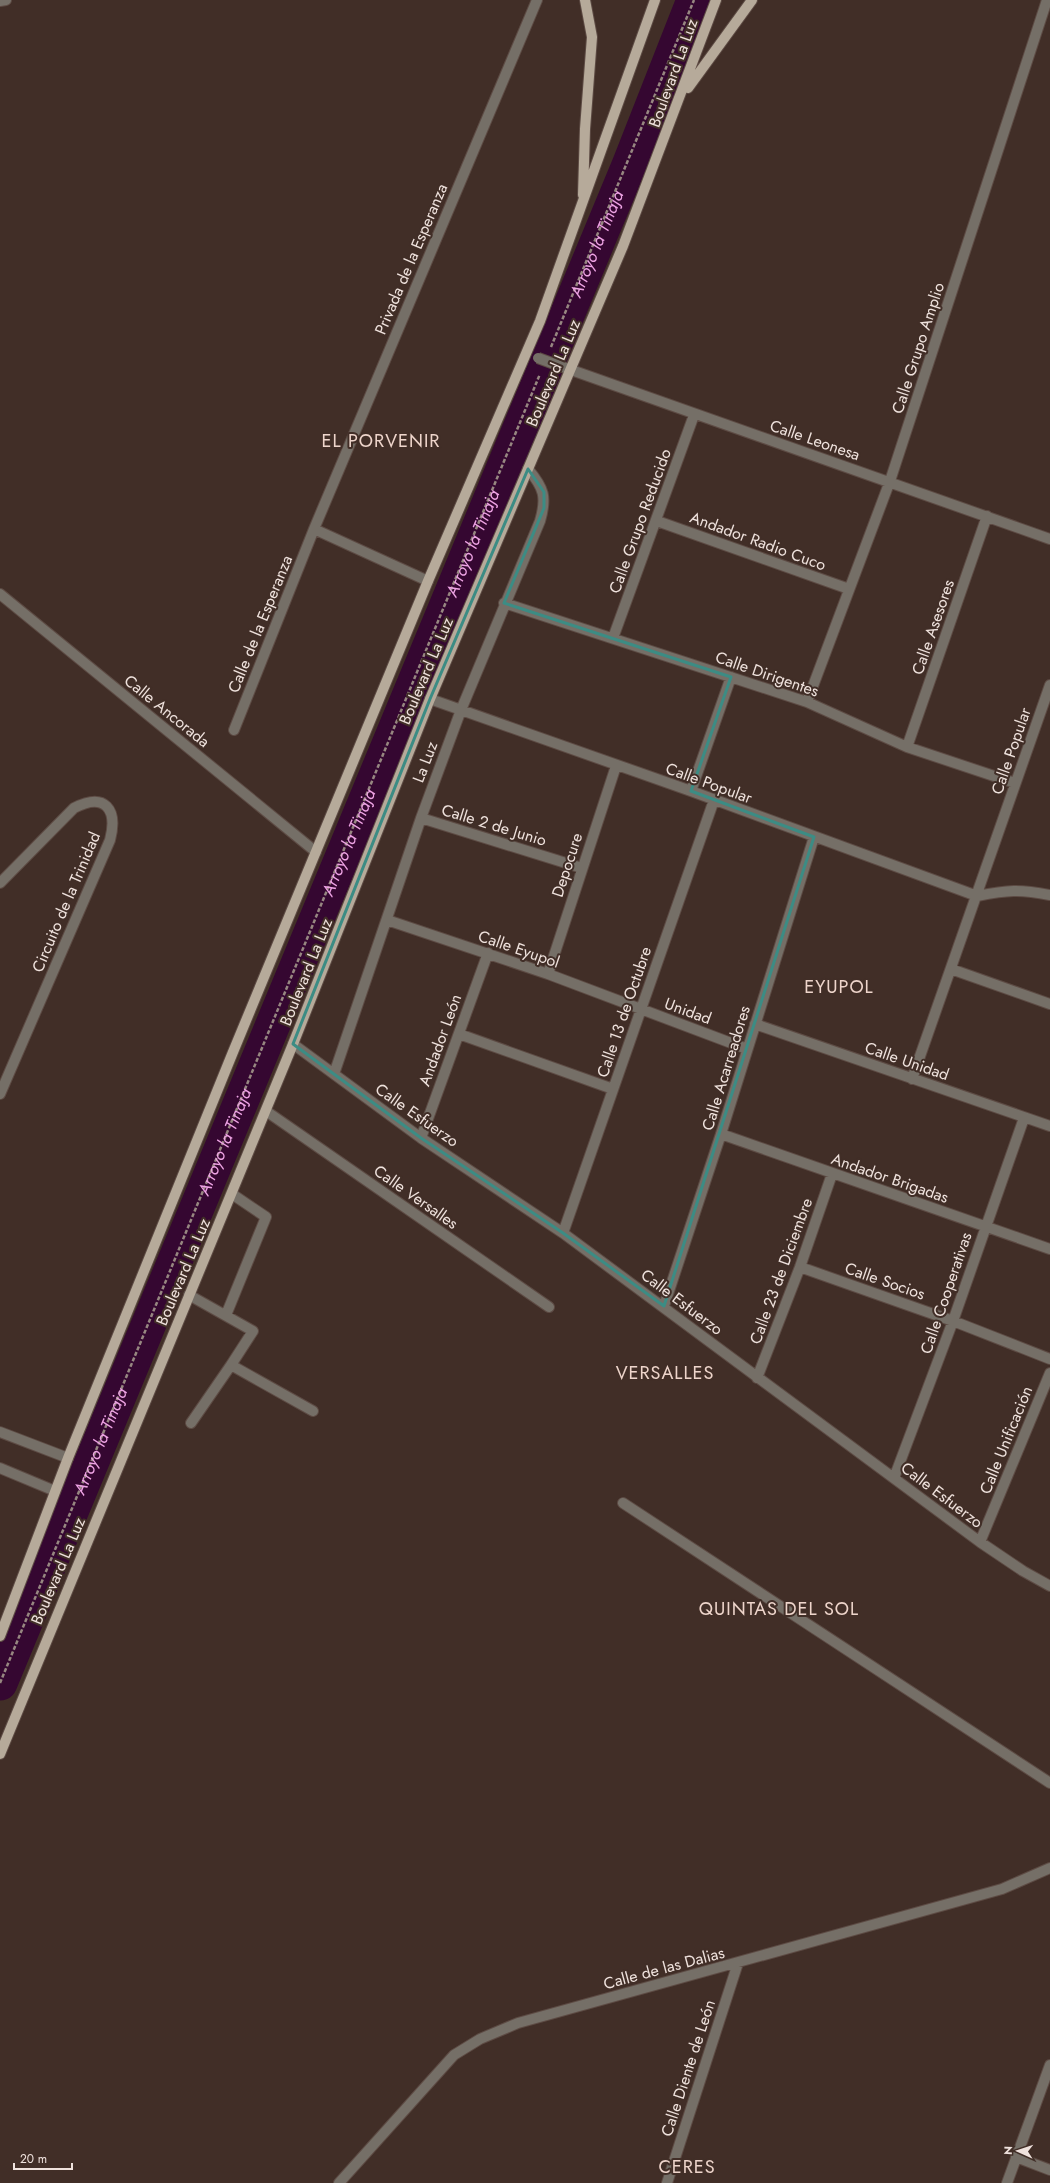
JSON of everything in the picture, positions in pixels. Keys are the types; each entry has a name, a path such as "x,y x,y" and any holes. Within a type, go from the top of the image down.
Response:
{"main road":[{"path":"583,203 584,129 592,37 585,0"},
{"name":"Boulevard La Luz","path":"0,1636 68,1458 316,852 428,582 526,353 583,203 655,0"},
{"name":"Boulevard La Luz","path":"0,1754 266,1111 430,699 623,246 716,0"},
{"path":"679,99 752,0"}],"street":[{"path":"0,1 6,0"},
{"name":"Privada de la Esperanza","path":"314,529 537,0"},
{"name":"Calle Grupo Amplio","path":"807,702 890,481 1047,0"},
{"name":"Calle Leonesa","path":"526,353 694,415 890,481 1050,539"},
{"name":"Calle Grupo Reducido","path":"613,638 657,521 694,415"},
{"name":"La Luz","path":"334,1074 421,818 461,710 544,508 544,492 538,481 528,469"},
{"name":"Calle Asesores","path":"906,747 987,516"},
{"name":"Andador Radio Cuco","path":"657,521 849,590"},
{"path":"314,529 428,582"},
{"name":"Calle de la Esperanza","path":"234,730 314,529"},
{"name":"Calle Ancorada","path":"0,594 316,852"},
{"name":"Calle Dirigentes","path":"504,603 807,702 906,747 1015,783"},
{"path":"691,791 731,677"},
{"name":"Calle Popular","path":"912,1079 1050,685"},
{"name":"Calle Popular","path":"430,699 616,766 691,791 977,896"},
{"name":"Depocure","path":"548,974 616,766"},
{"name":"Calle 13 de Octubre","path":"563,1233 714,800"},
{"name":"Circuito de la Trinidad","path":"0,883 74,808 84,803 94,802 103,805 110,810 114,818 114,827 110,840 0,1094"},
{"name":"Calle 2 de Junio","path":"421,818 582,868"},
{"name":"Calle Acarreadores","path":"664,1306 721,1134 814,837"},
{"path":"977,896 1008,890 1024,890 1050,895"},
{"name":"Calle Eyupol","path":"387,920 548,974 640,1010"},
{"name":"Andador León","path":"421,1138 488,953"},
{"path":"951,969 1050,1004"},
{"name":"Unidad","path":"640,1010 747,1049"},
{"name":"Calle Unidad","path":"755,1024 1050,1126"},
{"path":"458,1034 614,1089"},
{"name":"Calle Esfuerzo","path":"293,1044 421,1138 563,1233 664,1306 757,1378 980,1542 1022,1571 1050,1586"},
{"name":"Calle Versalles","path":"266,1111 549,1307"},
{"name":"Calle Cooperativas","path":"894,1478 953,1321 1024,1118"},
{"name":"Andador Brigadas","path":"721,1134 832,1174 926,1204 985,1227 1050,1249"},
{"name":"Calle 23 de Diciembre","path":"757,1378 800,1267 832,1174"},
{"path":"226,1315 266,1217 232,1194"},
{"name":"Calle Socios","path":"800,1267 953,1321 1050,1359"},
{"path":"189,1296 253,1331 190,1423"},
{"path":"231,1364 313,1411"},
{"name":"Calle Unificación","path":"980,1542 1050,1373"},
{"path":"0,1432 68,1458"},
{"path":"0,1468 55,1491"},
{"path":"623,1504 1050,1783"},
{"name":"Calle de las Dalias","path":"339,2183 454,2055 480,2039 518,2023 1002,1889 1050,1868"},
{"name":"Calle Diente de León","path":"667,2183 738,1963"},
{"path":"1007,2183 1050,2065"},
{"path":"1016,2157 1050,2170"}],"path":[{"path":"548,354 694,0"},
{"path":"0,1683 542,369"}],"highlighted area":[{"path":"528,469 544,492 544,508 504,603 731,677 691,791 814,837 664,1306 563,1233 421,1138 293,1044 430,699"}],"waterway":[{"name":"Arroyo la Tinaja","path":"0,1683 630,163 694,0"}],"district":[{"name":"EL PORVENIR","path":"381,441"},
{"name":"EYUPOL","path":"839,987"},
{"name":"VERSALLES","path":"665,1373"},
{"name":"QUINTAS DEL SOL","path":"779,1609"},
{"name":"CERES","path":"687,2167"}]}
